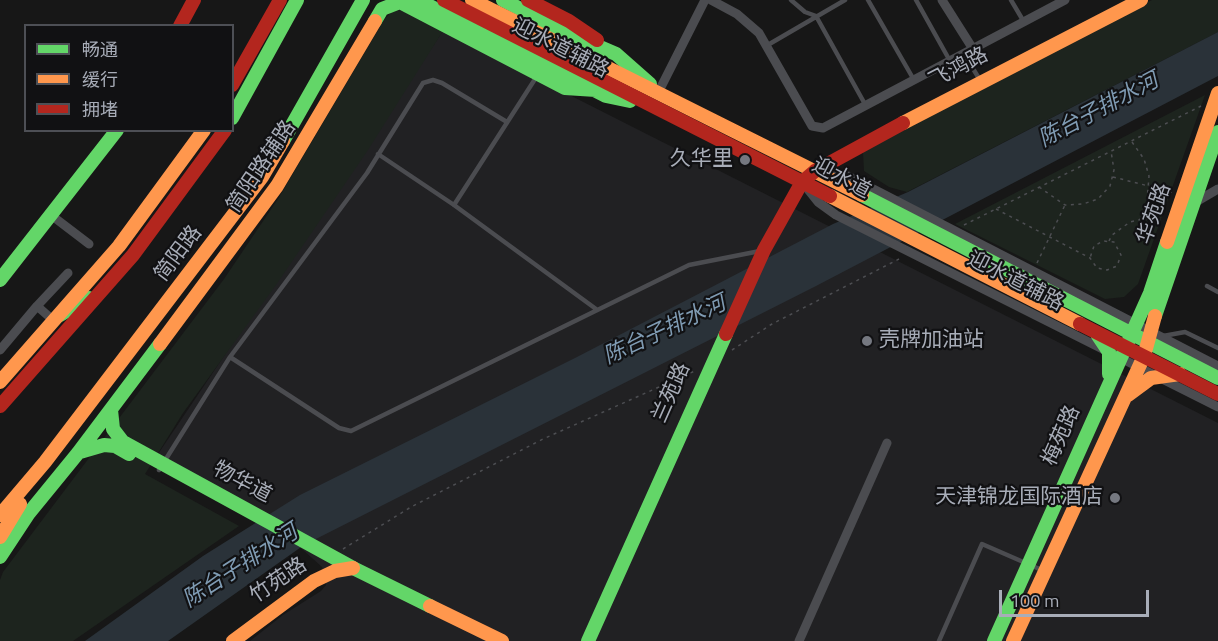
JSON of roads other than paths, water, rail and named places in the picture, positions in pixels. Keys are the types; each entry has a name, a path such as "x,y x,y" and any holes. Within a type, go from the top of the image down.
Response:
{"main road":[{"path":"181,24 194,0"},
{"path":"234,81 280,0"},
{"path":"234,114 297,0"},
{"name":"简阳路","path":"0,515 45,462 262,177 363,0"},
{"name":"迎水道辅路","path":"418,0 606,96 659,98"},
{"name":"迎水道","path":"444,0 610,86 659,98 799,181 844,212 911,248 1092,322"},
{"name":"迎水道","path":"472,0 659,98 810,169 865,198 935,227 1134,350 1218,378"},
{"name":"迎水道辅路","path":"504,0 565,32 616,54 659,98"},
{"path":"528,0 578,27 616,54"},
{"name":"飞鸿路","path":"810,169 1122,0"},
{"name":"飞鸿路","path":"978,77 1141,0"},
{"name":"简阳路辅路","path":"0,557 29,513 111,410 277,186 382,9 400,2 565,88 596,90"},
{"name":"华苑路","path":"1134,350 1187,200 1217,95"},
{"path":"0,280 115,132"},
{"path":"0,382 125,238 203,132"},
{"name":"简阳路","path":"0,406 103,290 172,204 224,132"},
{"name":"华苑路","path":"1134,350 1150,293 1176,221 1218,132"},
{"name":"兰苑路","path":"584,641 760,255 799,181 810,169"},
{"path":"57,318 103,290"},
{"path":"1106,388 1134,350"},
{"path":"1106,388 1110,371 1134,350"},
{"name":"梅苑路","path":"1013,641 1124,400 1134,350"},
{"name":"兰苑路","path":"588,641 711,363"},
{"path":"1124,400 1144,381 1183,368"},
{"name":"迎水道","path":"1183,368 1218,394"},
{"name":"梅苑路","path":"994,641 1106,388"},
{"name":"物华道","path":"111,410 113,429 118,437 161,467"},
{"name":"物华道","path":"78,453 95,446 110,445 161,467 348,570 489,641"},
{"path":"0,537 45,462"},
{"name":"物华道","path":"315,551 332,556 348,570 502,641"},
{"name":"竹苑路","path":"233,641 314,581 348,570"},
{"name":"竹苑路","path":"240,641 307,591 348,570"}],"street":[{"path":"659,98 705,0"},
{"path":"711,0 737,14 759,33 812,126 823,128 1065,0"},
{"path":"942,0 969,52"},
{"name":"迎水道辅路","path":"810,169 848,176 935,227 953,230 1033,272 1134,350 1158,376 1218,407"},
{"path":"1187,200 1218,189"},
{"path":"51,215 89,244"},
{"name":"迎水道辅路","path":"911,248 1134,350 1218,366"},
{"path":"0,350 68,273"},
{"path":"37,306 57,318"},
{"path":"799,641 886,443"}],"lane":[{"path":"791,0 805,12 816,16 866,106"},
{"path":"766,46 845,0"},
{"path":"868,0 914,80"},
{"path":"916,0 950,61"},
{"path":"1011,0 1024,22"},
{"path":"969,52 978,77"},
{"path":"454,205 538,74"},
{"path":"161,467 230,357 378,154 423,83 433,80 507,122"},
{"path":"378,154 454,205 596,309"},
{"path":"230,357 339,428 351,430 397,410 596,309 689,265 760,255"},
{"path":"1207,286 1218,292"},
{"path":"1134,350 1185,332 1218,348"},
{"path":"939,641 982,544 1044,571"}],"water":[{"name":"陈台子排水河","path":"1218,32 1218,76 816,286 304,545 168,641 85,641 203,556 300,495 577,357 833,224 908,192"}],"place":[{"name":"久华里","path":"745,160"},
{"name":"壳牌加油站","path":"867,341"},
{"name":"天津锦龙国际酒店","path":"1115,498"}]}
